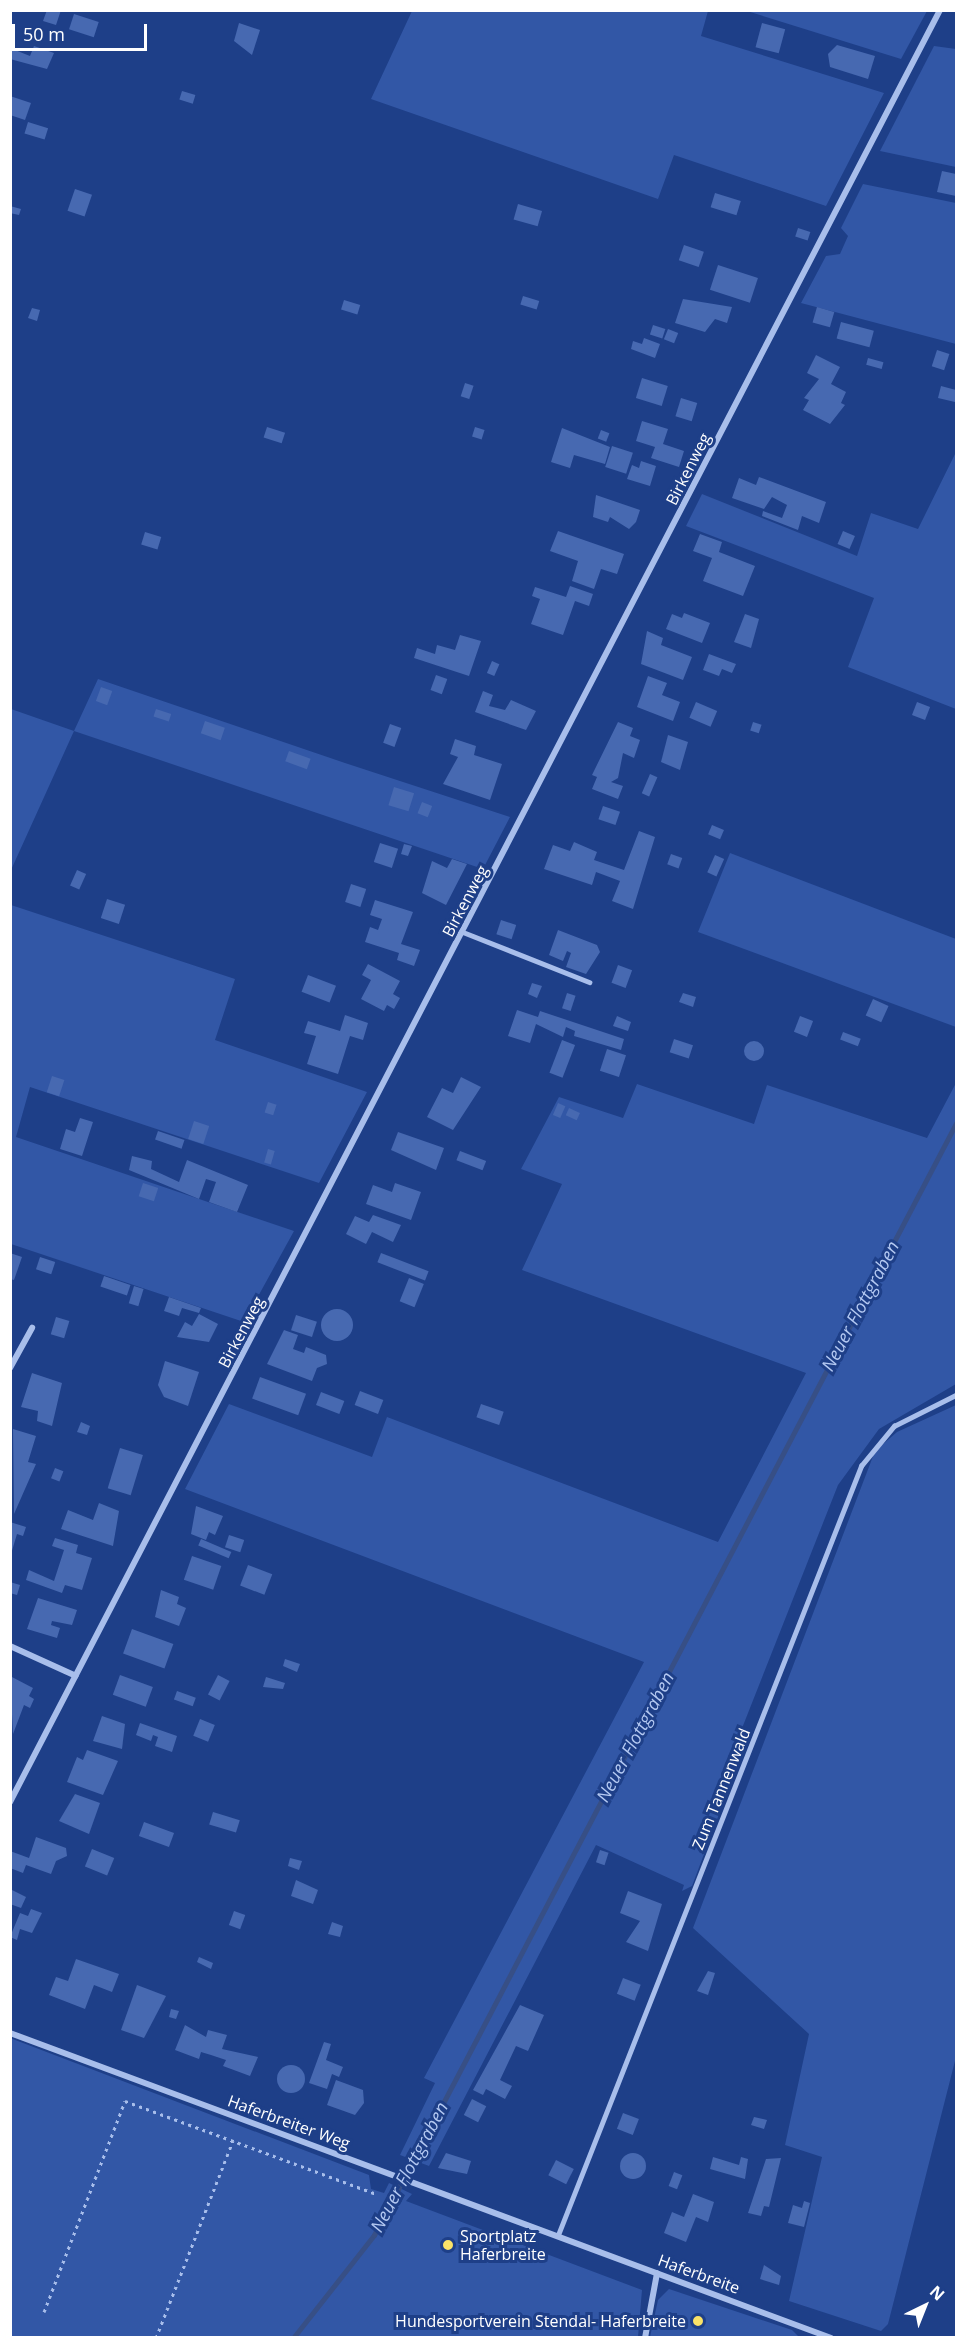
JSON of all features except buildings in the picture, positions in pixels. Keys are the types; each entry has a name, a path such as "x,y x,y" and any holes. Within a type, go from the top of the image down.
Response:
{"street":[{"name":"Birkenweg","path":"10,1802 940,10"},
{"path":"10,1368 32,1328"},
{"path":"10,1646 76,1676"},
{"name":"Haferbreiter Weg","path":"10,2033 558,2235"},
{"name":"Haferbreite","path":"558,2235 831,2337"},
{"path":"645,2337 657,2273"}],"lane":[{"path":"463,932 589,982"},
{"name":"Zum Tannenwald","path":"558,2235 861,1466 894,1426 957,1395"}],"path":[{"path":"44,2312 125,2101 376,2194"},
{"path":"156,2337 233,2140"}],"shaded area":[{"path":"412,11 708,11 701,36 884,93 826,206 674,155 658,199 371,99"},
{"path":"747,11 927,11 901,59"},
{"path":"934,46 956,49 956,167 880,151"},
{"path":"863,184 956,203 956,344 801,303 826,256 840,254 848,236 841,228"},
{"path":"956,452 956,709 848,667 874,598 686,526 702,494 857,556 871,513 918,529"},
{"path":"98,679 510,817 483,869 74,731"},
{"path":"11,709 74,731 11,870"},
{"path":"730,853 956,939 956,1027 698,932"},
{"path":"11,905 235,979 215,1040 367,1092 319,1183 30,1087 16,1137 294,1231 244,1322 11,1244"},
{"path":"956,1083 956,1384 879,1429 838,1485 720,1784 727,1793 692,1886 682,1891 684,1885 596,1845 429,2166 400,2155 435,2083 424,2078 644,1662 185,1489 229,1404 372,1457 387,1417 718,1542 806,1373 522,1270 562,1184 521,1169 559,1097 623,1118 637,1084 754,1124 767,1085 927,1138"},
{"path":"956,1405 956,2057 888,2324 881,2331 789,2301 822,2157 785,2145 809,2034 693,1928 875,1451 897,1432"},
{"path":"10,2038 369,2175 371,2189 384,2193 389,2183 412,2194 406,2201 642,2290 638,2337 11,2337"},
{"path":"669,2289 792,2330 799,2337 650,2337 658,2300"}],"waterway":[{"name":"Neuer Flottgraben","path":"293,2338 374,2235 956,1123"}],"place":[{"name":"Sportplatz Haferbreite","path":"448,2245"},
{"name":"Hundesportverein Stendal- Haferbreite","path":"698,2321"}]}
